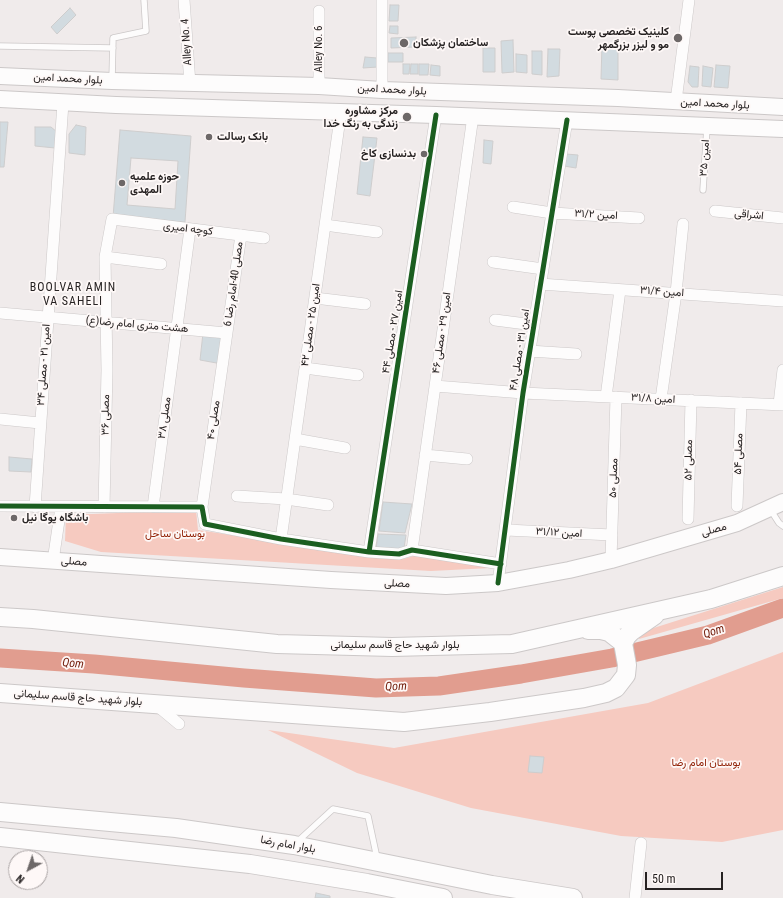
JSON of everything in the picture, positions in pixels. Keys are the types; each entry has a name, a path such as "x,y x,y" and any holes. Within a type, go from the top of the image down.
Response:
{"main road":[{"name":"بلوار محمد امین","path":"0,76 190,84 319,86 382,90 676,101 783,108"},
{"path":"382,90 382,113"},
{"name":"بلوار محمد امین","path":"0,99 63,103 341,111 783,129"},
{"name":"مصلی","path":"0,557 331,580 446,586 498,583 569,570 611,560 736,524 776,505"},
{"name":"بلوار شهید حاج قاسم سلیمانی","path":"0,617 33,619 277,644 392,647 512,644 711,599 783,576"},
{"path":"575,630 601,630 609,632 623,643 627,636 639,625 667,608"},
{"name":"بلوار شهید حاج قاسم سلیمانی","path":"0,693 404,722 490,712 596,696 606,693 616,688 626,675 628,665 623,643"},
{"name":"بلوار امام رضا","path":"0,812 176,828 294,845 492,885 573,898"},
{"path":"0,837 250,864 367,882 443,898"}],"street":[{"name":"Alley No. 4","path":"184,0 190,84"},
{"path":"382,0 382,90"},
{"path":"676,101 689,0"},
{"name":"Alley No. 6","path":"319,11 319,86"},
{"name":"امین ۲۱ - مصلی ۳۴","path":"35,507 63,103"},
{"name":"امین ۲۵ - مصلی ۴۲","path":"281,538 341,111"},
{"name":"امین ۲۷ - مصلی ۴۴","path":"369,552 436,115"},
{"name":"امین ۲۹ - مصلی ۴۶","path":"412,550 473,116"},
{"name":"امین ۳۱ - مصلی ۴۸","path":"498,583 529,351 567,120"},
{"name":"امین ۳۱/۲","path":"513,207 552,213 639,218"},
{"name":"اشراقی","path":"715,211 783,218"},
{"name":"کوچه امیری","path":"112,219 264,238"},
{"name":"مصلی ۳۶","path":"104,507 106,322 105,257 112,219"},
{"path":"661,399 676,293 683,224"},
{"path":"325,226 377,232"},
{"name":"مصلی ۳۸","path":"154,507 190,229"},
{"name":"مصلی 40-امام رضا 6","path":"227,333 241,235"},
{"path":"105,257 161,264"},
{"path":"493,262 543,269"},
{"name":"امین ۳۱/۴","path":"540,284 783,301"},
{"name":"مصلی ۵۰","path":"611,560 611,397 620,290"},
{"path":"315,298 365,304"},
{"name":"هشت متری امام رضا(ع)","path":"0,313 227,333"},
{"path":"495,320 534,325"},
{"name":"مصلی ۴۰","path":"202,507 227,333"},
{"path":"529,351 576,354"},
{"path":"305,368 358,375"},
{"path":"781,405 783,370"},
{"name":"امین ۳۱/۸","path":"435,386 523,393 781,405"},
{"name":"مصلی ۵۲","path":"688,520 691,400"},
{"name":"مصلی ۵۴","path":"737,506 741,403"},
{"path":"0,419 40,423"},
{"path":"295,439 345,448"},
{"path":"426,455 467,459"},
{"path":"237,496 286,499 328,504"},
{"path":"0,506 202,507 205,524 369,552 399,554 412,550 501,564"},
{"path":"53,561 61,507"},
{"name":"امین ۳۱/۱۲","path":"506,530 612,535"},
{"path":"154,704 178,724"},
{"path":"635,898 641,843"}],"lane":[{"path":"112,81 113,38 146,31 144,0"},
{"path":"0,46 112,48"},
{"name":"امین ۳۵","path":"703,190 707,126"},
{"path":"776,505 779,523 783,526"},
{"path":"294,845 332,809 368,816 378,862"}],"green space":[{"name":"بوستان ساحل","path":"196,510 198,530 363,555 403,559 417,555 491,568 431,571 101,552 65,541 66,515"},
{"path":"783,587 783,598 639,639 641,632"},
{"name":"بوستان امام رضا","path":"783,652 783,830 722,842 621,836 471,808 357,773 268,730 394,748 648,703"}],"building":[{"path":"390,5 399,5 398,21 389,21"},
{"path":"70,8 76,15 57,34 51,27"},
{"path":"390,26 398,26 398,34 389,33"},
{"name":"ساختمان پزشکان","path":"416,37 416,47 391,48 391,38"},
{"path":"513,40 514,72 502,73 501,41"},
{"path":"602,44 618,44 618,80 601,79"},
{"path":"483,48 495,48 495,72 483,72"},
{"path":"548,49 560,49 559,76 547,77"},
{"path":"532,51 542,51 542,75 532,74"},
{"path":"388,53 403,53 403,62 388,62"},
{"path":"516,54 527,55 527,73 516,72"},
{"path":"365,57 377,58 378,67 363,68"},
{"path":"403,64 410,64 409,74 403,74"},
{"path":"411,64 418,64 418,74 410,74"},
{"path":"419,64 429,64 428,75 419,75"},
{"path":"431,65 440,66 440,76 430,75"},
{"path":"716,65 730,66 728,88 714,87"},
{"path":"690,66 699,67 698,87 692,87 688,82"},
{"path":"703,66 713,68 711,87 702,86"},
{"path":"0,122 8,122 4,167 0,167"},
{"path":"76,125 86,127 85,155 69,153 69,134"},
{"path":"35,127 51,127 57,132 55,148 35,146"},
{"name":"حوزه علمیه المهدی","path":"120,130 191,136 185,222 113,217","holes":["131,158 178,161 175,209 127,205"]},
{"path":"363,137 377,138 370,196 357,194"},
{"path":"484,140 493,141 491,164 483,163"},
{"path":"566,154 578,155 576,168 564,166"},
{"path":"203,333 226,336 222,364 200,360"},
{"path":"9,457 32,459 31,472 9,471"},
{"path":"383,502 412,504 405,533 379,531"},
{"path":"378,534 406,535 404,548 399,551 376,549"},
{"path":"530,756 544,757 542,773 528,772"},
{"path":"316,893 330,896 330,898 315,898"}],"waterway":[{"name":"Qom","path":"0,658 94,664 244,678 376,688 439,686 521,674 612,658 708,635 783,608"}],"cycle path":[{"path":"369,552 436,115"},
{"path":"498,583 523,393 567,120"},
{"path":"0,506 202,507 205,524 281,539 369,552 399,554 412,550 501,564"}],"place":[{"name":"کلینیک تخصصی پوست مو و لیزر بزرگمهر","path":"678,38"},
{"name":"ساختمان پزشکان","path":"404,43"},
{"name":"مرکز مشاوره زندگی به رنگ خدا","path":"407,117"},
{"name":"بانک رسالت","path":"209,137"},
{"name":"بدنسازی کاخ","path":"424,154"},
{"name":"حوزه علمیه المهدی","path":"122,183"},
{"name":"باشگاه یوگا نیل","path":"14,518"}],"district":[{"name":"BOOLVAR AMIN VA SAHELI","path":"73,295"}]}
